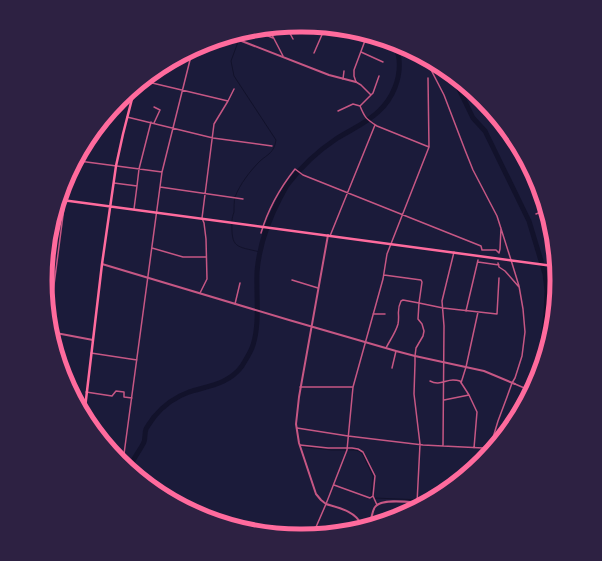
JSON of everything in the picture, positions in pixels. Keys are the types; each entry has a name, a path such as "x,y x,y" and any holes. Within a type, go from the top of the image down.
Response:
{"main road":[{"path":"85,403 102,264 116,166 132,99"},
{"path":"66,200 549,265"}],"street":[{"path":"290,33 293,39"},
{"path":"314,53 323,33"},
{"path":"271,34 283,57"},
{"path":"265,35 273,38"},
{"path":"238,40 329,75 356,82 361,85 370,95"},
{"path":"356,82 354,70 365,40"},
{"path":"361,52 383,62"},
{"path":"122,453 124,454 162,172 190,58"},
{"path":"430,68 444,95 473,170 497,216 513,260 524,309 522,356 493,438"},
{"path":"343,79 344,70"},
{"path":"360,106 373,93 379,76"},
{"path":"316,528 334,485 347,449 353,387 383,275 386,254 429,147 428,78"},
{"path":"151,83 228,101"},
{"path":"200,293 207,279 204,223 202,218 214,124 234,89"},
{"path":"338,111 354,104 360,106 365,118 375,125 429,147"},
{"path":"154,107 160,110 154,123"},
{"path":"127,117 213,138 272,146"},
{"path":"134,209 139,169 151,122"},
{"path":"359,522 356,517 348,512 326,504 316,494 300,445 297,428 297,408 329,235 348,193 375,125"},
{"path":"83,162 162,172"},
{"path":"261,233 276,196 295,169 303,175 481,246 482,250 496,250 499,253 501,228"},
{"path":"114,183 137,186"},
{"path":"160,187 243,199"},
{"path":"53,294 64,207"},
{"path":"536,214 540,212"},
{"path":"152,248 183,257 206,257"},
{"path":"443,445 444,326 442,301 454,252"},
{"path":"466,311 478,261 498,264 499,267 505,271 519,287"},
{"path":"102,264 396,351 484,371 525,388"},
{"path":"383,275 421,280 422,282 418,319 422,324 424,336 416,348 414,394 420,444 418,499"},
{"path":"386,348 397,327 398,306 401,300 443,308 497,314 499,278"},
{"path":"292,280 318,288"},
{"path":"235,304 240,283"},
{"path":"461,383 478,312"},
{"path":"373,314 385,314"},
{"path":"58,333 93,340"},
{"path":"392,368 396,351"},
{"path":"91,353 137,360"},
{"path":"430,381 435,383 452,380 460,381 469,395 476,412 474,448"},
{"path":"300,387 353,387"},
{"path":"86,392 112,396 116,391 124,392 124,397 132,398"},
{"path":"444,400 469,395"},
{"path":"297,428 348,436 483,449"},
{"path":"300,445 358,449 363,452 375,476 373,496 377,505"},
{"path":"334,485 370,498 373,496"},
{"path":"371,519 375,507 381,502 412,503"}],"waterway":[{"path":"235,41 238,42 231,61 234,76 276,140 272,151 253,169 240,187 235,197 232,218 234,242 245,249 260,252"},
{"path":"132,463 144,442 146,429 161,409 174,399 184,394 225,381 242,366 251,350 255,337 257,319 258,262 265,234 276,207 288,184 298,171 336,139 369,119 384,106 392,94 399,73 398,52"},
{"path":"459,89 473,118 485,131 529,221 545,274 547,291 543,336"},
{"path":"304,447 359,451 363,455 373,476 371,496"},
{"path":"374,498 417,500"}]}
